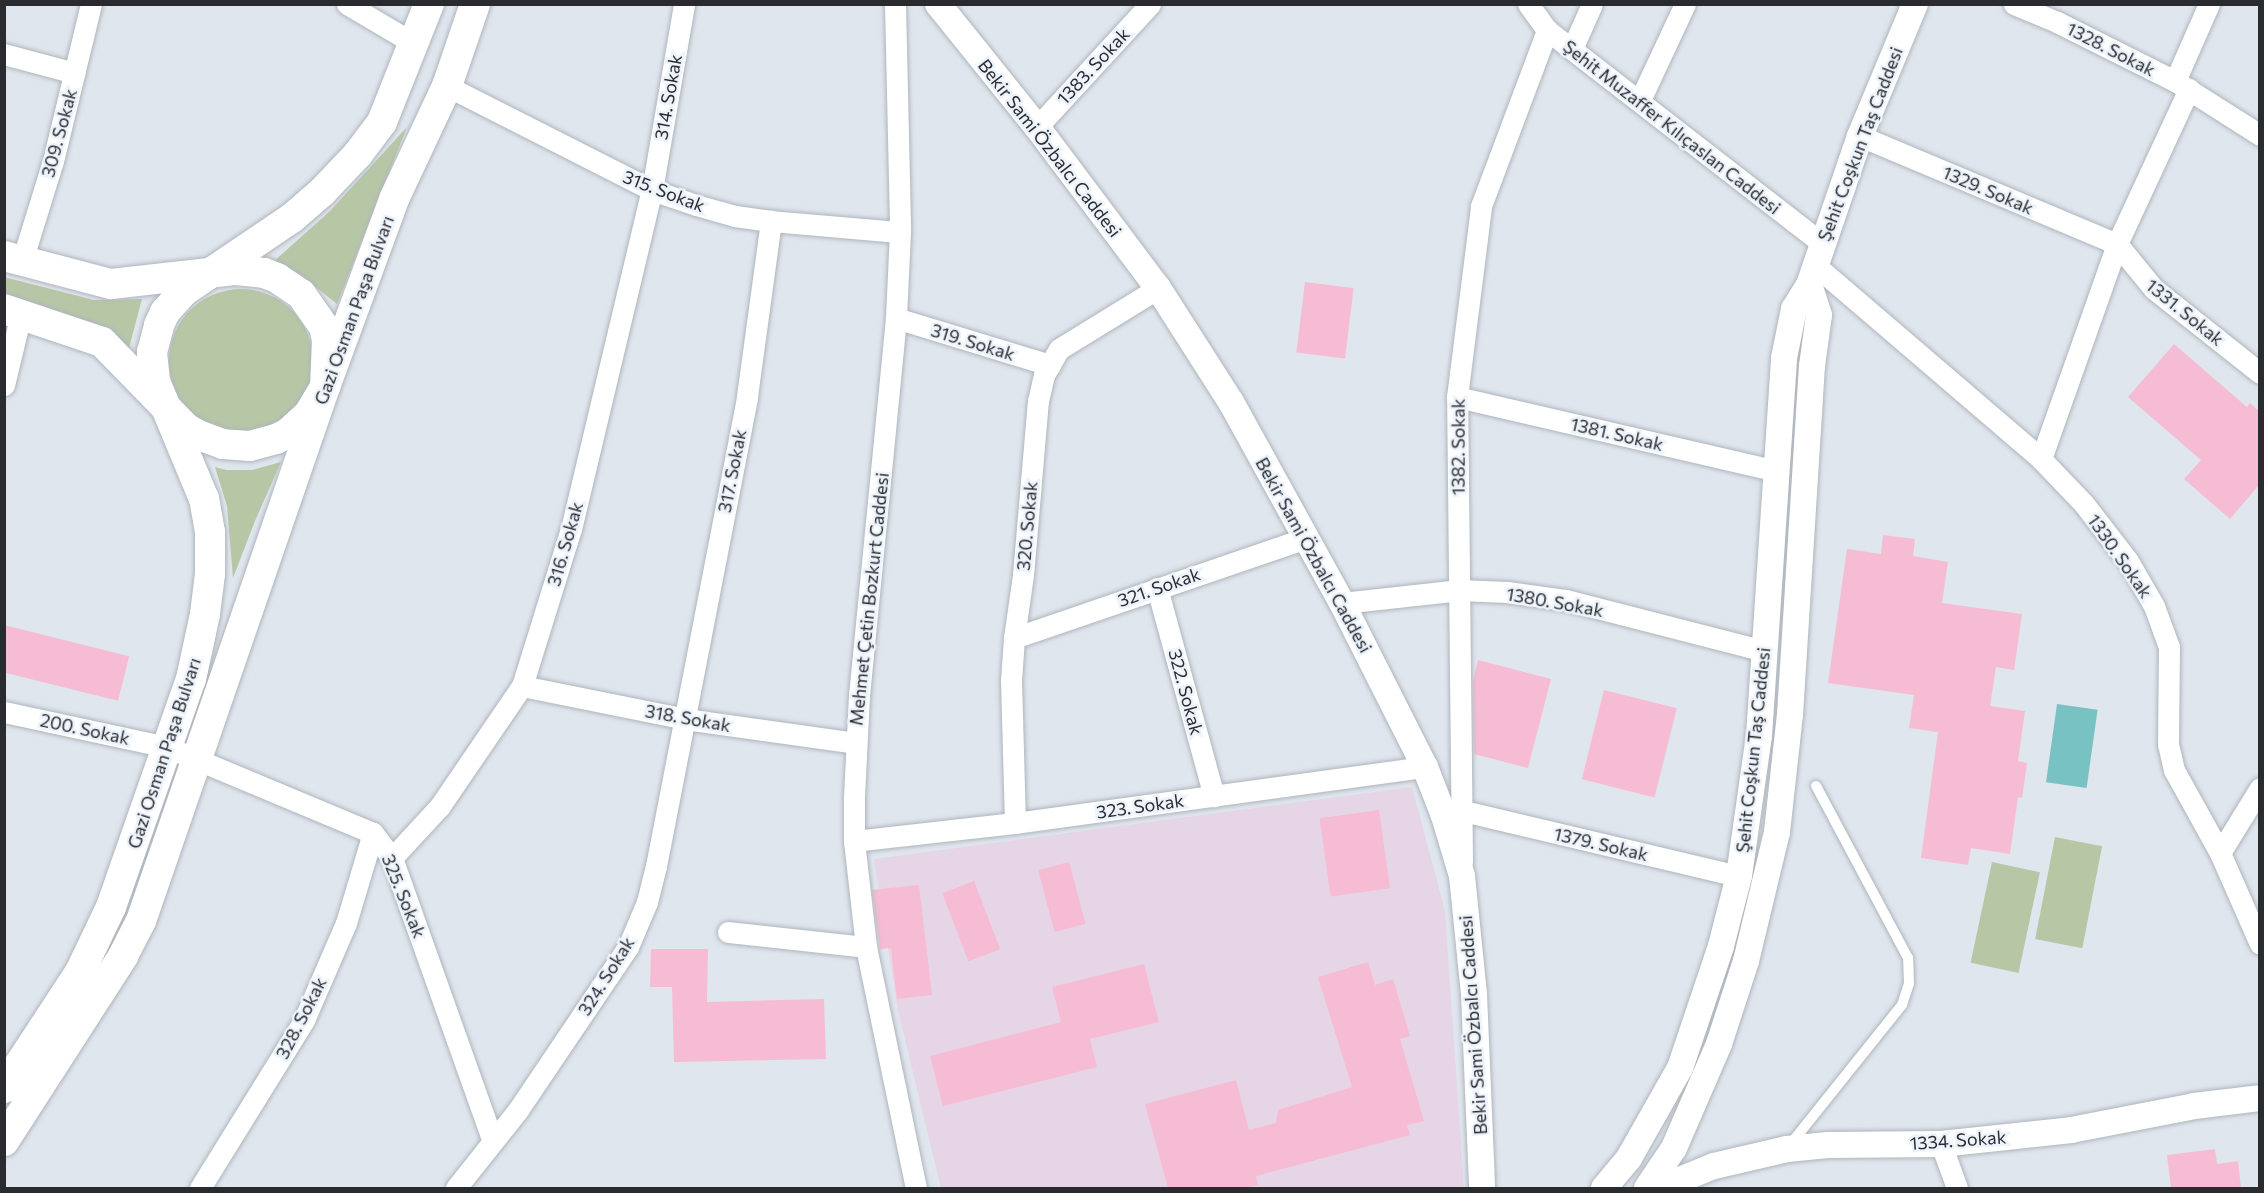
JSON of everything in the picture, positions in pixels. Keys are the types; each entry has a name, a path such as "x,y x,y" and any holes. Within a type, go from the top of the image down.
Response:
{"main road":[{"name":"Gazi Osman Paşa Bulvarı","path":"4,1088 69,990 95,942 134,845 191,679 206,614 210,574 210,531 204,499 155,381 152,352 159,325 165,312 184,291 292,218 358,154 382,122 415,45 429,4"},
{"name":"Gazi Osman Paşa Bulvarı","path":"4,1141 123,956 141,921 199,759 325,387 395,197 447,86 475,4"},
{"path":"13,258 111,284 236,270 264,273 290,285 301,294 318,315 327,340 325,387 308,415 298,425 276,439 250,446 223,444 198,435 176,418 102,342 13,311"}],"street":[{"name":"309. Sokak","path":"13,258 53,161 91,4"},
{"path":"348,4 415,45"},
{"name":"314. Sokak","path":"652,190 684,4"},
{"name":"Mehmet Çetin Bozkurt Caddesi","path":"895,4 900,232 896,318 855,743 855,841 866,946 916,1188"},
{"name":"Bekir Sami Özbalcı Caddesi","path":"938,4 1158,288 1230,402 1342,603 1425,767 1444,816 1462,876 1475,1017 1482,1188"},
{"name":"1383. Sokak","path":"1036,128 1150,4"},
{"name":"Şehit Muzaffer Kılıçaslan Caddesi","path":"1528,4 1547,30 1640,100 1815,265"},
{"path":"1572,49 1592,4"},
{"path":"1640,100 1685,4"},
{"name":"Şehit Coşkun Taş Caddesi","path":"1604,1188 1629,1158 1680,1068 1721,945 1739,876 1758,736 1784,358 1794,309 1815,265 1860,136 1915,4"},
{"name":"1328. Sokak","path":"2014,4 2057,22 2182,85 2259,135"},
{"path":"2041,459 2117,244 2182,85 2209,4"},
{"name":"1382. Sokak","path":"1462,876 1457,397 1481,206 1547,30"},
{"path":"4,54 75,73"},
{"name":"315. Sokak","path":"447,86 652,190 735,216 900,232"},
{"name":"1329. Sokak","path":"1860,136 2117,244"},
{"name":"316. Sokak","path":"392,858 440,806 522,686 571,530 652,190"},
{"name":"317. Sokak","path":"685,719 747,396 771,221"},
{"name":"1331. Sokak","path":"2117,244 2154,289 2259,373"},
{"name":"Şehit Coşkun Taş Caddesi","path":"1647,1188 1674,1148 1723,1033 1746,961 1777,832 1790,715 1812,366 1819,315 1815,265"},
{"name":"1330. Sokak","path":"1815,265 2041,459 2084,504 2128,561 2154,606 2169,647 2168,744 2174,770 2220,854 2259,944"},
{"name":"320. Sokak","path":"1015,823 1011,681 1038,401 1044,375 1059,350 1078,335 1158,288"},
{"path":"4,385 13,311"},
{"name":"319. Sokak","path":"896,318 1050,365"},
{"name":"1381. Sokak","path":"1457,397 1777,471"},
{"name":"321. Sokak","path":"1014,638 1305,538"},
{"name":"322. Sokak","path":"1157,588 1214,796"},
{"name":"1380. Sokak","path":"1342,603 1460,590 1507,592 1566,600 1764,651"},
{"name":"318. Sokak","path":"522,686 685,719 855,743"},
{"name":"200. Sokak","path":"4,712 167,747 199,759"},
{"name":"324. Sokak","path":"456,1188 518,1110 628,947 647,902 656,866 685,719"},
{"name":"325. Sokak","path":"199,759 374,833 392,858 494,1141"},
{"name":"323. Sokak","path":"855,841 1015,823 1425,767"},
{"path":"2220,854 2259,788"},
{"name":"1379. Sokak","path":"1463,812 1739,876"},
{"name":"328. Sokak","path":"200,1188 304,1020 346,923 374,833"},
{"path":"728,932 866,946"},
{"name":"1334. Sokak","path":"1660,1188 1714,1166 1787,1149 1828,1145 1941,1144 2070,1130 2194,1106 2259,1098"},
{"path":"1941,1144 1957,1188"}],"lane":[{"path":"1787,1149 1902,1005 1909,983 1908,958 1816,786"}],"shaded area":[{"path":"1412,787 1445,911 1464,1188 941,1188 898,1011 874,859"}],"green space":[{"path":"407,127 337,304 313,285 272,263 330,211"},
{"path":"4,277 94,300 142,299 129,348 5,298"},
{"path":"241,289 269,294 292,310 308,333 313,361 308,389 292,412 269,428 241,433 213,428 190,412 174,389 169,361 174,333 190,310 213,294"},
{"path":"281,462 233,578 227,506 215,467 226,470 252,470"},
{"path":"2055,837 2102,846 2082,948 2035,939"},
{"path":"1992,862 2040,872 2019,973 1971,963"}],"water":[{"path":"2057,704 2098,710 2087,788 2046,782"}],"building":[{"path":"1305,282 1354,288 1345,358 1296,352"},
{"path":"2174,344 2247,407 2250,403 2259,411 2259,485 2230,519 2184,479 2201,460 2128,397"},
{"path":"1883,535 1915,539 1913,556 1948,562 1942,603 2022,614 2014,670 1996,667 1990,706 2025,711 2018,761 2027,763 2022,798 2018,797 2010,854 1971,848 1968,865 1921,858 1938,732 1909,728 1914,695 1828,683 1847,549 1881,554"},
{"path":"4,625 129,656 118,701 4,672"},
{"path":"1478,660 1551,679 1528,768 1474,754 1473,681"},
{"path":"1604,690 1677,708 1655,797 1582,779"},
{"path":"1379,810 1390,888 1331,897 1320,818"},
{"path":"1069,862 1086,924 1055,932 1038,870"},
{"path":"974,881 1000,949 968,961 942,893"},
{"path":"919,885 932,995 897,999 891,948 880,949 872,890"},
{"path":"651,949 708,949 707,1002 824,999 826,1059 674,1062 672,987 650,987"},
{"path":"1368,962 1375,985 1393,979 1410,1036 1400,1039 1424,1121 1407,1125 1410,1135 1256,1176 1258,1185 1244,1188 1168,1188 1145,1104 1236,1080 1249,1130 1276,1123 1278,1110 1352,1087 1318,977"},
{"path":"1144,964 1159,1022 1090,1039 1097,1067 943,1106 930,1056 1061,1022 1052,987"},
{"path":"2215,1149 2217,1164 2238,1161 2241,1188 2171,1188 2167,1155"}]}
